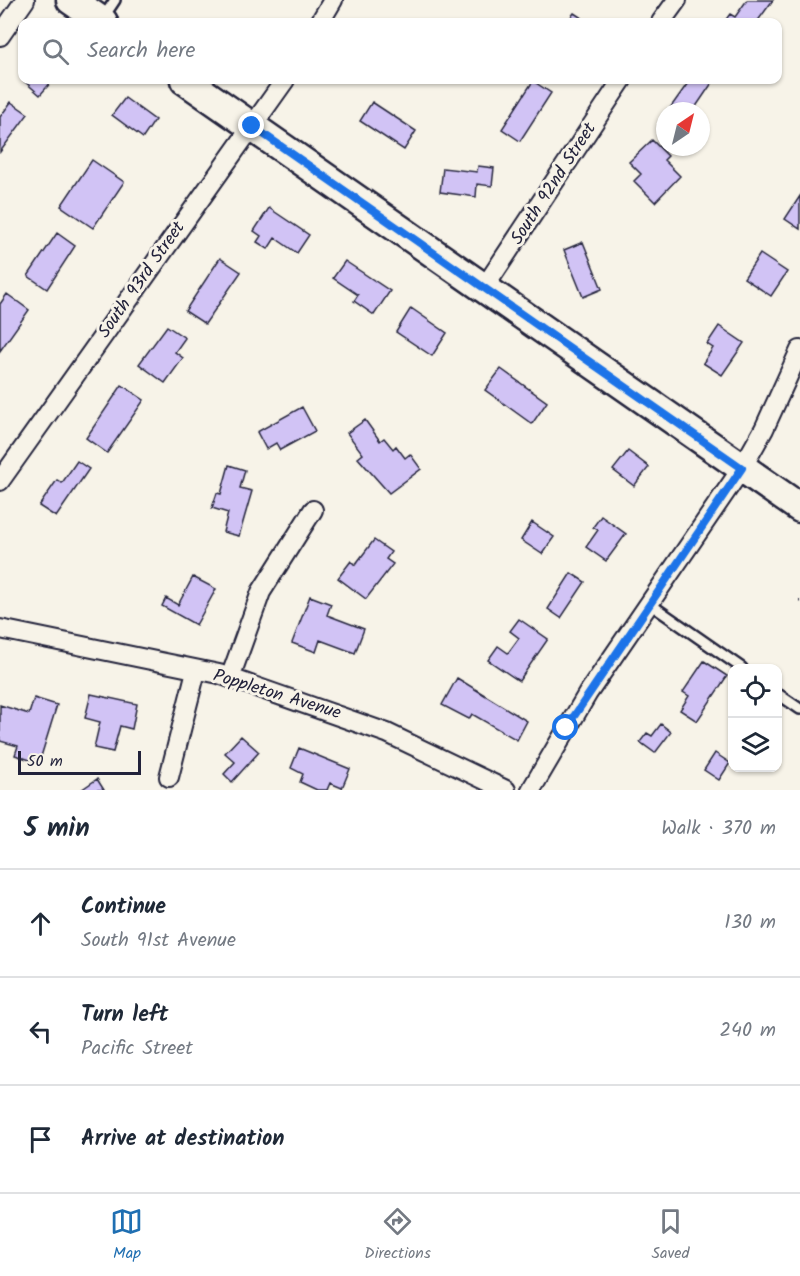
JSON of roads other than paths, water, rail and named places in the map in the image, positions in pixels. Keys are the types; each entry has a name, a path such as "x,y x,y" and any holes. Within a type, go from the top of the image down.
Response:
{"main road":[{"path":"71,0 106,14"},
{"path":"191,84 800,508"}],"street":[{"path":"0,36 25,0"},
{"path":"322,18 333,0"},
{"path":"664,18 677,0"},
{"name":"South 93rd Street","path":"0,481 282,84"},
{"name":"South 92nd Street","path":"484,288 619,84"},
{"path":"531,790 588,693 742,468 764,429 800,350"},
{"path":"230,678 261,592 314,510"},
{"name":"Poppleton Avenue","path":"0,629 230,678 387,733 506,790"},
{"path":"169,777 196,671"}],"lane":[{"path":"650,604 735,664"},
{"path":"782,697 800,709"}]}
